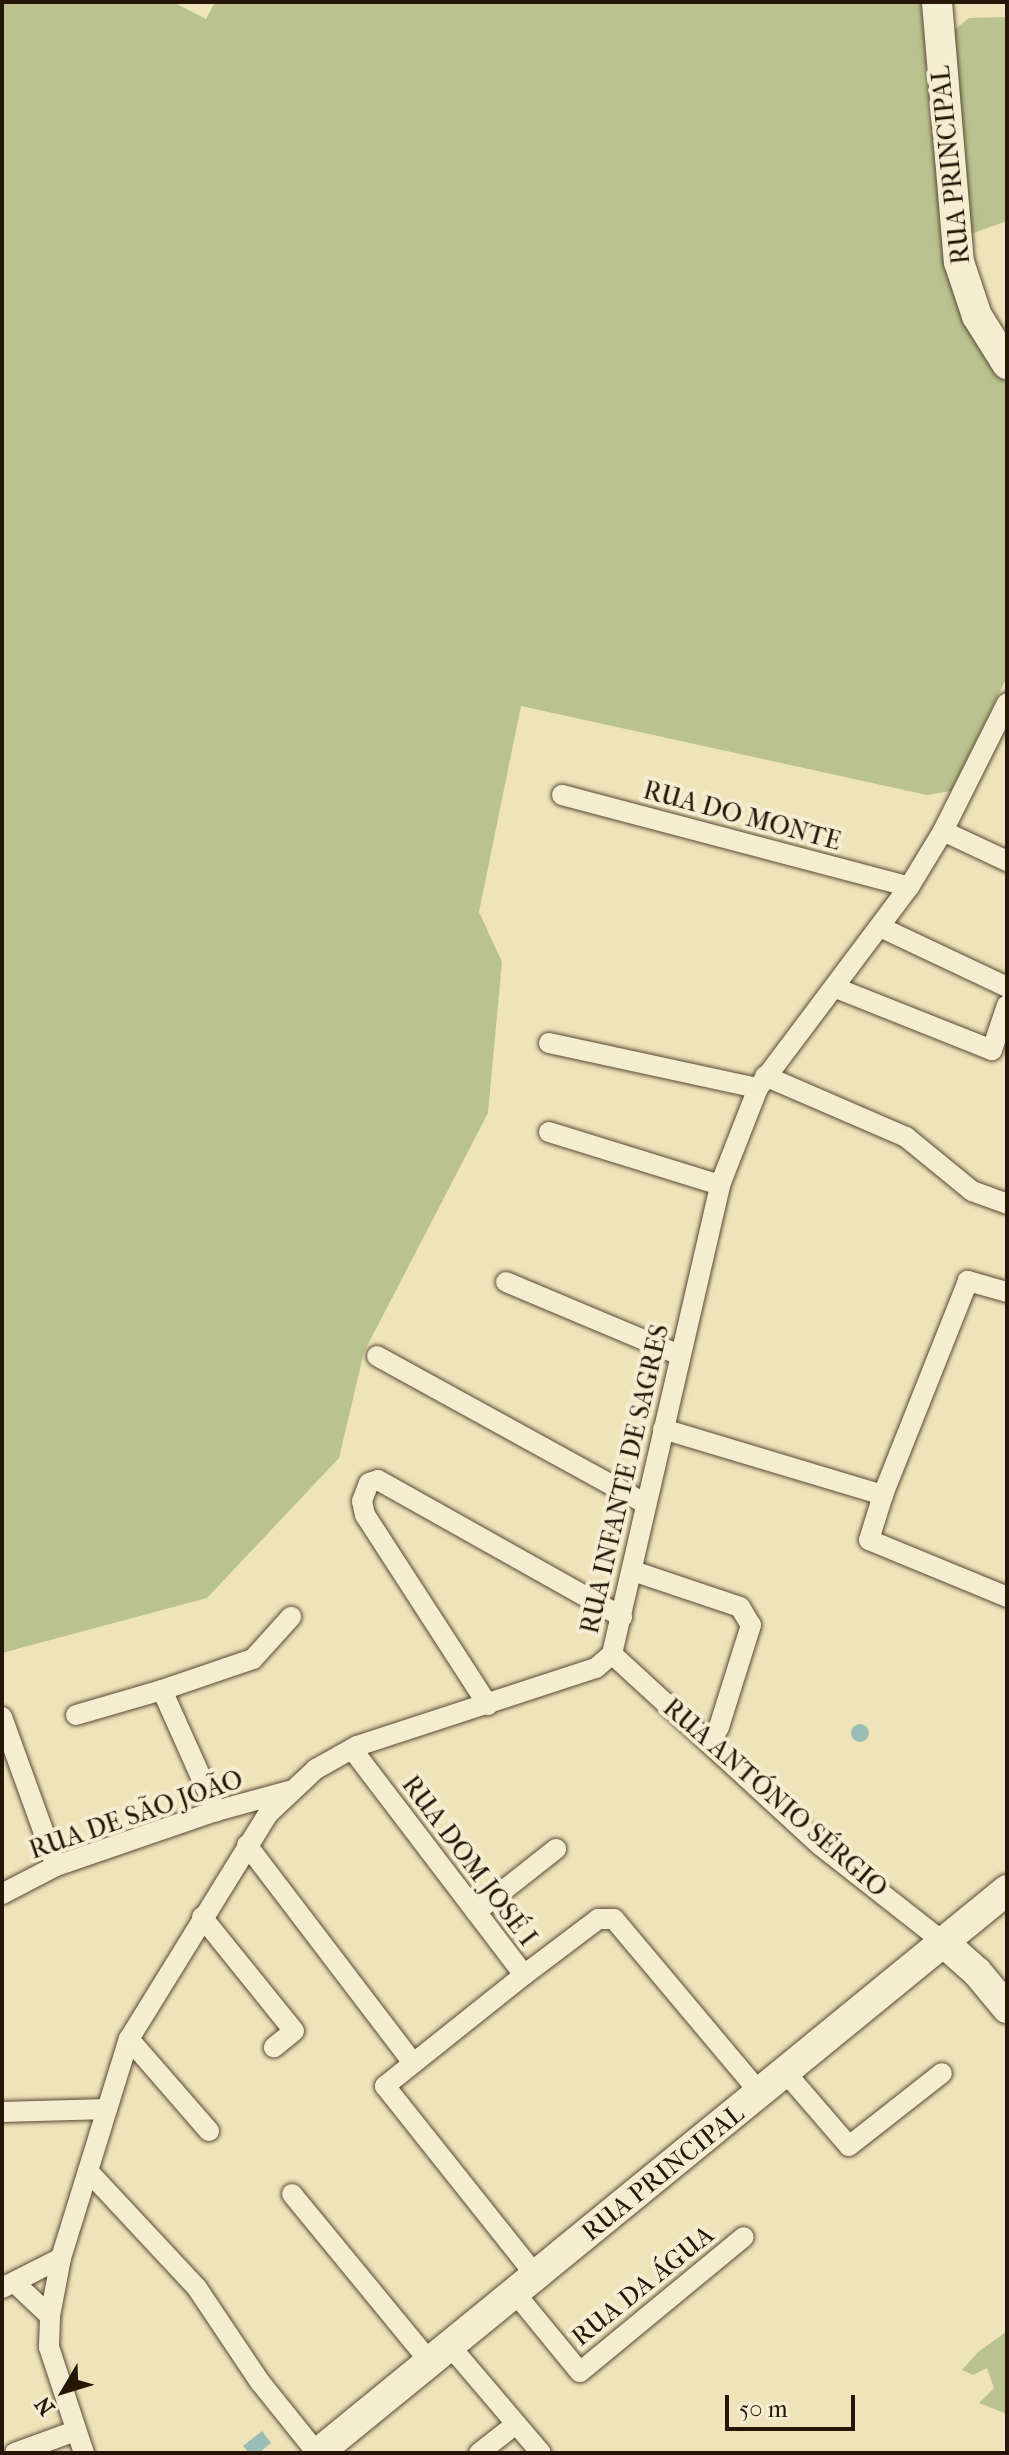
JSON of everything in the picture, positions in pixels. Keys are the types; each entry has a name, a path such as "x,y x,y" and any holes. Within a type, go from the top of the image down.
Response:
{"street":[{"name":"RUA PRINCIPAL","path":"937,2 959,262 977,316 1007,364"},
{"name":"RUA INFANTE DE SAGRES","path":"84,2453 49,2347 50,2316 61,2258 129,2039 247,1845 289,1791 316,1769 352,1749 596,1668 612,1654 720,1185 761,1082 836,988 909,887 1001,734 1007,703"},
{"name":"RUA DO MONTE","path":"562,795 909,887"},
{"path":"943,831 1007,861"},
{"path":"880,927 1007,987"},
{"path":"836,988 992,1050 1007,1005"},
{"path":"549,1043 761,1082 906,1137 972,1191 1007,1204"},
{"path":"549,1132 720,1185"},
{"path":"1007,1292 968,1281 883,1495 869,1540 1007,1597"},
{"path":"506,1282 680,1355"},
{"path":"377,1356 646,1504"},
{"path":"663,1429 883,1495"},
{"path":"488,1705 365,1515 362,1501 369,1483 378,1480 622,1617"},
{"path":"633,1571 740,1607 751,1625 719,1727 710,1743"},
{"path":"76,1715 253,1659 291,1617"},
{"name":"RUA ANTÓNIO SÉRGIO","path":"612,1654 821,1846 977,1972 1007,2008"},
{"path":"162,1690 216,1811"},
{"path":"2,1717 56,1866"},
{"name":"RUA DOM JOSÉ I","path":"352,1749 524,1975 385,2086 526,2285"},
{"name":"RUA DE SÃO JOÃO","path":"2,1894 56,1866 216,1811 289,1791"},
{"path":"247,1845 413,2063"},
{"path":"476,1912 556,1849"},
{"name":"RUA PRINCIPAL","path":"317,2453 761,2094 1007,1890"},
{"path":"977,1972 982,1908"},
{"path":"202,1917 294,2031 274,2047"},
{"path":"524,1975 598,1919 614,1919 761,2094"},
{"path":"129,2039 209,2131"},
{"path":"786,2073 849,2146 942,2073"},
{"path":"2,2112 107,2109"},
{"path":"88,2171 197,2288 260,2382 317,2453"},
{"path":"292,2194 440,2354 516,2424 541,2453"},
{"name":"RUA DA ÁGUA","path":"526,2285 580,2372 744,2237"},
{"path":"50,2316 9,2286 61,2258"},
{"path":"479,2453 516,2424"},
{"path":"15,2453 75,2431"}],"green space":[{"path":"2,2 173,2 206,19 215,2 921,2 936,176 949,270 968,320 1007,384 1007,677 951,791 927,795 521,706 479,912 502,962 488,1113 364,1352 339,1458 207,1598 2,1653"},
{"path":"1007,17 1007,221 968,235 953,31 969,18"},
{"path":"1007,2331 1007,2414 979,2403 994,2388 987,2368 973,2375 962,2370 978,2352"}],"water":[{"path":"860,1724 869,1733 860,1742 851,1733"},
{"path":"262,2431 271,2443 259,2453 249,2453 243,2446"}]}
